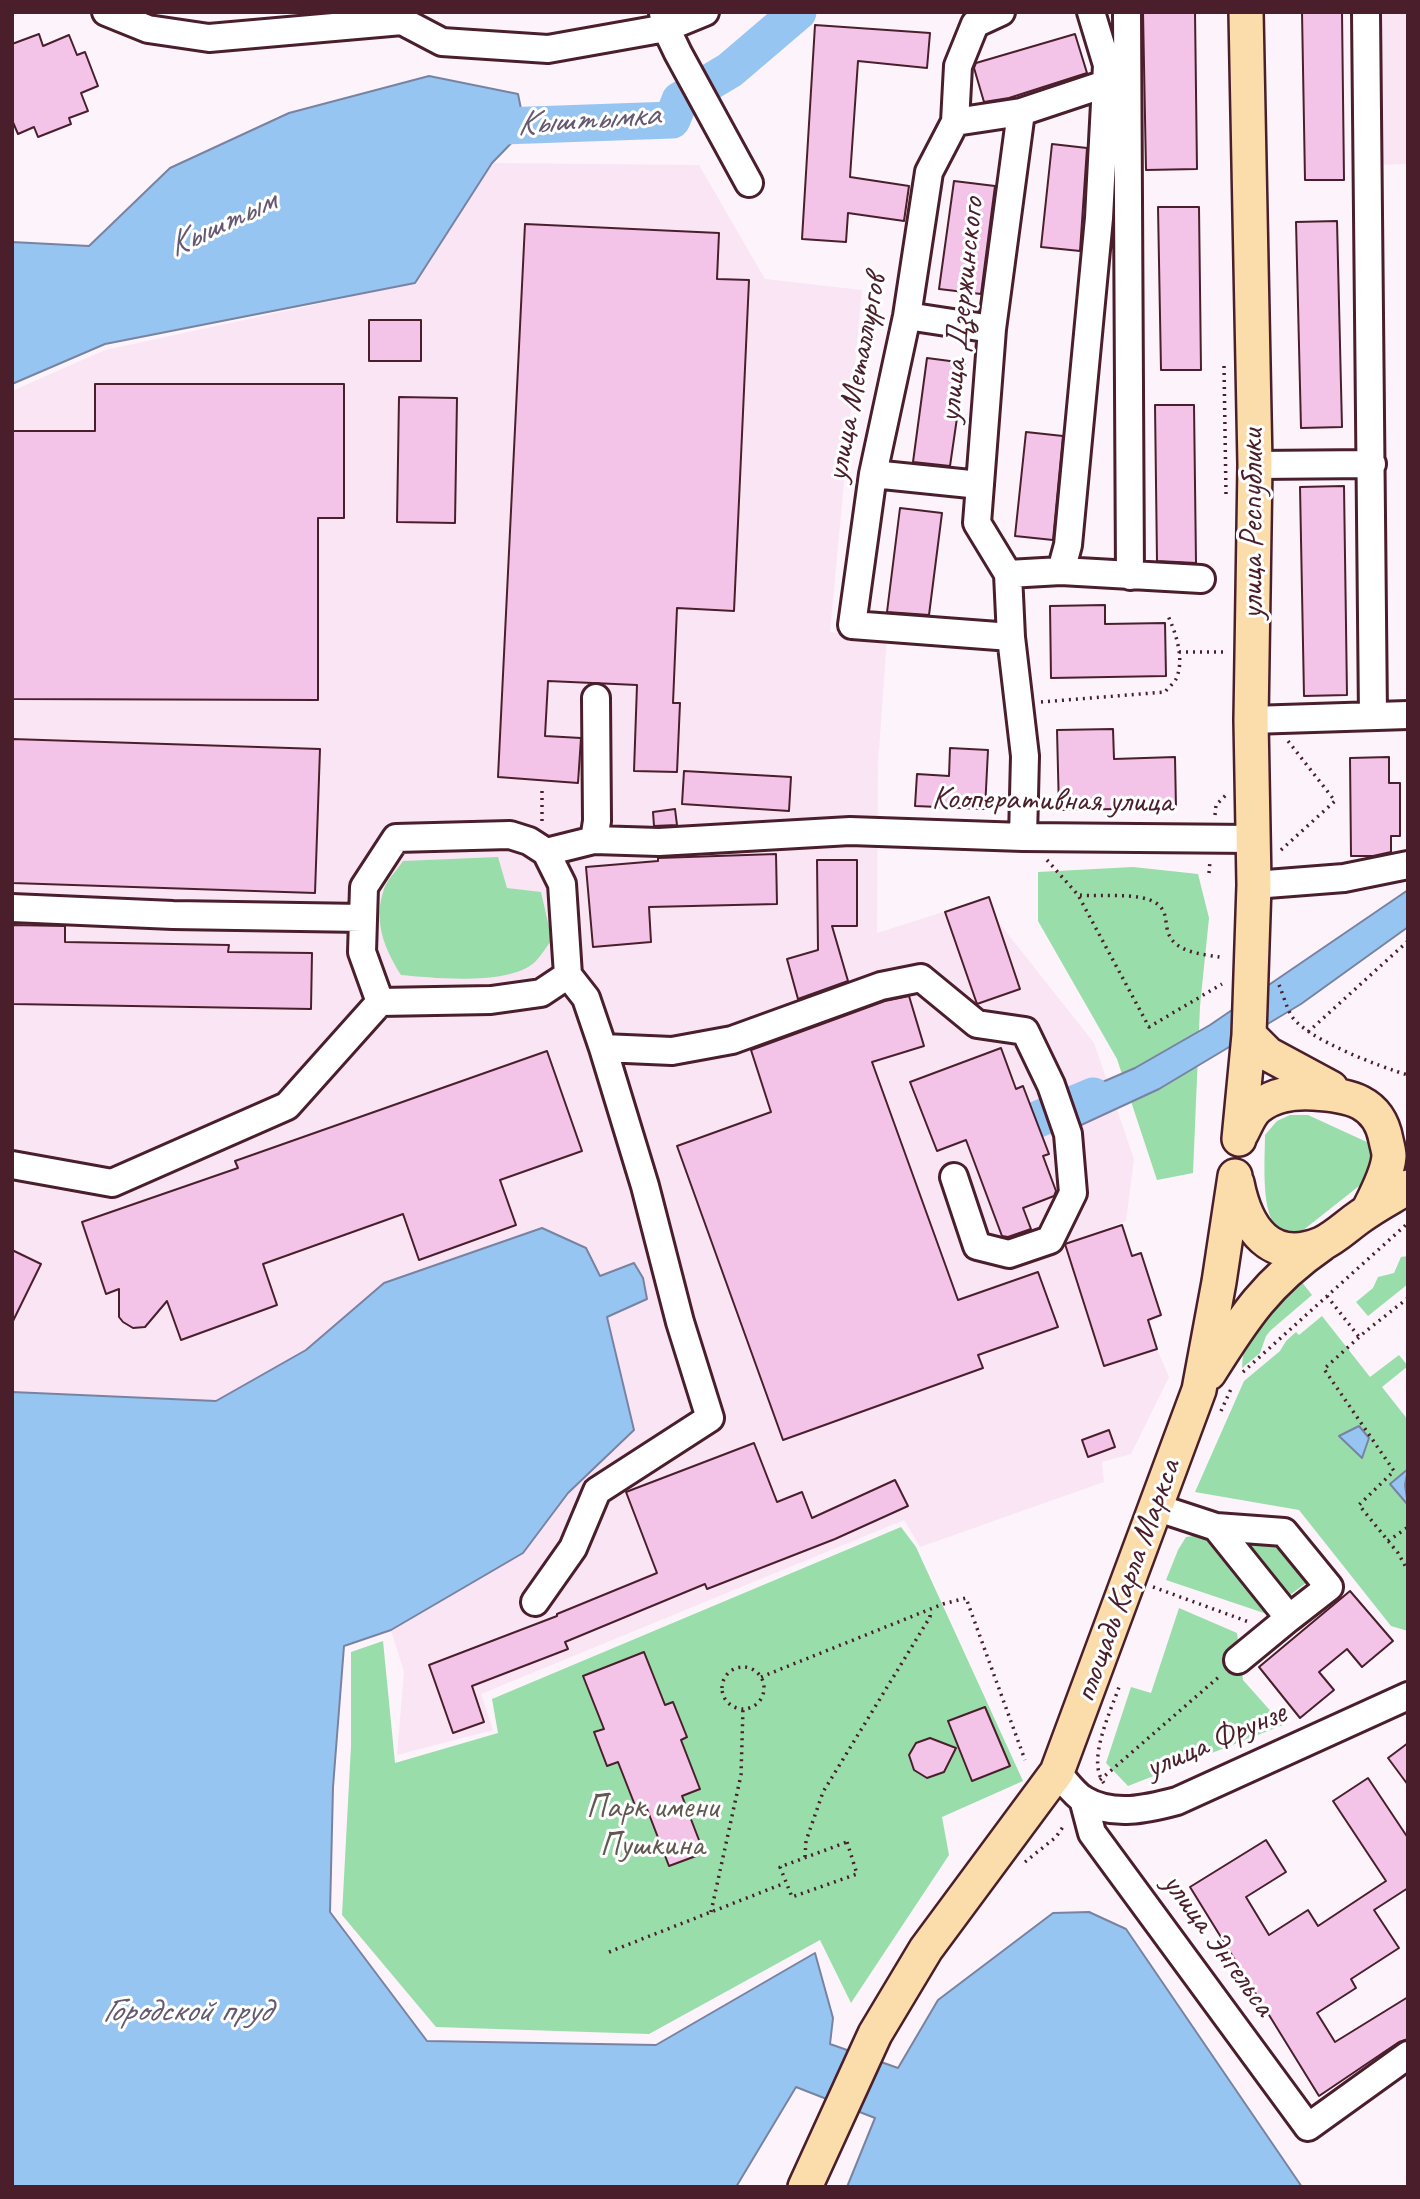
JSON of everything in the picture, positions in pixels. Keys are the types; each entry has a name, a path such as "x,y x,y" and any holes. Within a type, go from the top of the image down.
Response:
{"main road":[{"name":"улица Республики","path":"1239,1139 1249,1035 1254,885 1265,847 1251,720 1255,465 1246,12"},
{"path":"1249,1035 1268,1055 1365,1105 1384,1128 1389,1156 1378,1192 1368,1211"},
{"path":"1199,1390 1219,1282 1239,1139 1255,1109 1270,1098 1295,1092 1328,1094 1408,1117"},
{"path":"1235,1176 1242,1208 1252,1226 1271,1246 1297,1250 1322,1244"},
{"path":"1199,1390 1241,1322 1273,1282 1296,1262 1368,1211 1408,1187"},
{"name":"площадь Карла Маркса","path":"805,2187 875,2034 926,1949 1057,1772 1199,1390"}],"street":[{"path":"106,12 148,29 209,38 401,16 442,42 548,49 705,12"},
{"name":"улица Металлургов","path":"1001,12 975,24 958,66 955,122 929,172 907,316 873,474 852,625 1010,638"},
{"path":"1061,571 1069,545 1099,218 1107,65 1091,12"},
{"path":"1127,12 1130,576"},
{"path":"1366,12 1373,716"},
{"path":"665,20 678,52 749,183"},
{"path":"955,122 1021,111 1105,84"},
{"name":"улица Дзержинского","path":"1008,574 977,523 992,329 1021,111"},
{"path":"907,316 992,329"},
{"path":"1255,465 1372,464"},
{"path":"873,474 979,485"},
{"path":"1023,837 1025,756 1010,638 1008,574 1061,571 1201,579"},
{"path":"593,840 597,821 596,698"},
{"path":"1251,720 1408,715"},
{"name":"Кооперативная улица","path":"546,852 593,840 659,842 850,831 1265,847"},
{"path":"380,1002 362,952 364,887 396,838 510,835 529,841 546,852 562,884 568,975 586,998 603,1048 645,1186 680,1322 710,1418 597,1491 573,1548 535,1602"},
{"path":"1254,885 1344,878 1408,865"},
{"path":"12,908 173,915 363,918"},
{"path":"12,1165 112,1183 287,1106 380,1002 491,1000 528,995 541,993 568,975"},
{"path":"603,1048 672,1051 732,1040 881,986 921,978 976,1024 1025,1031 1051,1086 1068,1134 1073,1193 1050,1240 1009,1254 976,1246 954,1177"},
{"path":"1155,1507 1216,1527 1284,1532 1329,1587 1238,1660"},
{"path":"1216,1527 1281,1625"},
{"name":"улица Фрунзе","path":"1057,1772 1083,1799 1105,1808 1151,1808 1177,1801 1408,1696"},
{"name":"улица Энгельса","path":"1083,1799 1092,1833 1308,2127 1408,2055"}],"path":[{"path":"1018,704 1165,692 1177,678 1179,640 1168,616"},
{"path":"1178,652 1222,652"},
{"path":"1265,847 1335,801 1284,736"},
{"path":"541,819 542,788"},
{"path":"1046,858 1078,895 1149,1027 1222,984"},
{"path":"1078,895 1142,897 1157,904 1165,912 1167,932 1174,944 1194,954 1220,957"},
{"path":"1307,1032 1408,941"},
{"path":"1277,981 1292,1017 1307,1032 1408,1075"},
{"path":"1326,1296 1359,1337"},
{"path":"1408,1298 1324,1369 1394,1471 1359,1505 1388,1541 1408,1572"},
{"path":"1388,1541 1408,1527"},
{"path":"1153,1587 1281,1625"},
{"path":"761,1677 966,1598 1025,1760"},
{"path":"805,1857 806,1841 823,1792 930,1617 930,1610"},
{"path":"1025,1862 1056,1837 1083,1799 1101,1780 1238,1660"},
{"path":"750,1668 761,1677 764,1693 754,1707 743,1708 735,1709 723,1697 722,1681 732,1670 750,1668"},
{"path":"712,1912 741,1774 743,1708"},
{"path":"847,1842 857,1874 792,1897 780,1867 805,1857 847,1842"},
{"path":"609,1952 785,1883"}],"shaded area":[{"path":"1371,12 1408,12 1408,164 1375,165"},
{"path":"492,163 699,165 765,279 862,290 830,632 887,637 878,765 877,933 981,900 1094,1043 1134,1159 1126,1221 1065,1244 1104,1365 1157,1349 1169,1377 1131,1454 1102,1462 1104,1482 920,1547 904,1520 481,1694 493,1730 397,1755 404,1672 391,1630 523,1553 568,1493 634,1430 599,1276 542,1228 385,1283 306,1350 216,1401 12,1392 12,391 105,350 415,283"}],"green space":[{"path":"498,857 507,888 541,892 552,940 537,960 523,970 490,977 451,979 401,975 385,944 380,912 385,886 403,861"},
{"path":"1133,867 1198,874 1209,918 1200,1006 1193,1173 1157,1180 1117,1059 1038,921 1038,872"},
{"path":"1290,1115 1308,1115 1369,1143 1376,1152 1373,1175 1302,1231 1291,1231 1275,1224 1266,1195 1265,1135 1277,1121"},
{"path":"1408,1256 1408,1284 1368,1316 1356,1302 1373,1288 1378,1277 1394,1273 1401,1257"},
{"path":"1301,1281 1312,1295 1271,1330 1260,1353 1242,1368 1247,1339 1253,1327 1268,1308"},
{"path":"1322,1316 1370,1377 1399,1355 1408,1366 1382,1387 1408,1420 1408,1631 1391,1626 1299,1510 1195,1492 1244,1381 1280,1351 1296,1332 1299,1335"},
{"name":"Парк имени Пушкина","path":"901,1527 916,1547 1023,1781 942,1817 949,1855 851,2003 820,1940 649,2034 436,2027 342,1915 351,1746 351,1652 383,1641 395,1763 498,1733 492,1699"},
{"path":"1200,1535 1214,1540 1267,1614 1166,1580 1186,1537"},
{"path":"1248,1540 1273,1542 1306,1583 1286,1598 1245,1543"},
{"path":"1179,1608 1237,1633 1243,1680 1283,1725 1128,1786 1106,1763 1131,1687 1151,1693"}],"water":[{"name":"Кыштым","path":"429,76 518,94 525,129 492,163 415,283 105,344 12,384 12,242 89,246 170,168 289,113"},
{"path":"1408,890 1408,927 1301,1004 1159,1089 1079,1126 1070,1096 1135,1068 1210,1025"},
{"name":"Городской пруд","path":"542,1228 586,1248 600,1276 634,1263 643,1278 647,1299 607,1317 634,1430 568,1493 523,1553 391,1630 344,1646 333,1787 330,1912 427,2041 656,2045 815,1953 833,2018 830,2044 898,2068 938,2000 1053,1913 1089,1912 1126,1929 1302,2187 847,2187 875,2118 796,2087 736,2187 12,2187 12,1392 216,1401 306,1350 384,1283"},
{"path":"1359,1426 1369,1438 1362,1458 1339,1436"},
{"path":"1408,1469 1405,1485 1408,1505 1390,1484"}],"building":[{"path":"1143,12 1195,12 1197,169 1146,170"},
{"path":"1302,12 1342,12 1344,180 1305,180"},
{"path":"815,25 930,33 927,68 858,61 850,177 909,186 904,221 848,213 846,242 802,239"},
{"path":"39,34 43,46 69,35 77,55 85,52 98,86 81,93 88,111 69,118 71,124 38,137 34,127 18,134 12,120 12,44"},
{"path":"1075,34 1087,73 1009,98 984,102 974,68 976,63"},
{"path":"1052,144 1087,148 1080,251 1041,247"},
{"path":"954,181 995,186 981,294 939,289"},
{"path":"1158,207 1199,207 1201,370 1161,370"},
{"path":"1337,221 1342,427 1301,428 1296,222"},
{"path":"525,224 719,233 717,279 749,280 734,611 677,608 673,703 680,703 677,772 634,771 637,685 548,681 545,736 581,738 578,783 498,777"},
{"path":"369,320 421,320 421,361 369,361"},
{"path":"927,358 965,363 950,466 913,462"},
{"path":"95,384 344,384 344,518 318,518 318,700 12,699 12,431 95,431"},
{"path":"399,397 457,398 455,523 397,522"},
{"path":"1155,405 1194,405 1196,563 1157,561"},
{"path":"1026,432 1063,436 1053,540 1015,536"},
{"path":"1344,486 1347,695 1304,696 1300,487"},
{"path":"900,508 942,513 929,615 887,612"},
{"path":"1105,605 1105,624 1165,623 1166,676 1051,678 1050,606"},
{"path":"1113,729 1114,759 1175,757 1176,808 1059,810 1057,730"},
{"path":"12,739 320,749 315,893 12,883"},
{"path":"950,748 988,750 985,809 915,806 917,774 949,776"},
{"path":"1389,757 1389,783 1400,783 1400,836 1391,836 1391,852 1373,856 1351,856 1350,758"},
{"path":"684,771 791,777 789,811 682,804"},
{"path":"675,809 677,825 654,826 653,812"},
{"path":"776,854 777,904 649,907 651,942 593,947 586,867 658,861 658,858"},
{"path":"817,860 857,860 857,926 832,926 848,981 798,999 787,959 818,950"},
{"path":"989,897 1020,989 977,1004 945,912"},
{"path":"12,925 65,926 65,942 229,945 228,952 312,953 311,1009 12,1004"},
{"path":"909,996 924,1046 872,1062 958,1300 1038,1272 1058,1327 978,1355 983,1368 783,1440 677,1146 771,1112 751,1050 885,1001"},
{"path":"1001,1048 1016,1089 1023,1086 1049,1154 1043,1156 1056,1191 1054,1196 1023,1208 1031,1229 1008,1237 1002,1236 966,1140 937,1151 910,1082"},
{"path":"547,1051 582,1151 500,1180 516,1225 419,1260 403,1214 263,1264 277,1305 181,1340 167,1301 145,1327 133,1328 119,1317 119,1289 106,1294 82,1222 238,1168 235,1161"},
{"path":"1122,1225 1132,1256 1141,1253 1161,1315 1148,1320 1157,1349 1104,1366 1065,1244"},
{"path":"12,1250 41,1264 12,1323"},
{"path":"1109,1430 1115,1447 1088,1457 1082,1440"},
{"path":"754,1443 777,1502 802,1492 812,1518 895,1480 908,1506 835,1539 707,1589 705,1584 565,1642 568,1649 472,1686 484,1722 453,1733 429,1665 557,1616 657,1573 626,1492"},
{"path":"1350,1591 1393,1641 1362,1667 1347,1649 1319,1672 1334,1690 1300,1718 1259,1667"},
{"path":"644,1652 665,1705 673,1702 687,1737 681,1740 700,1789 682,1796 704,1853 669,1866 647,1809 638,1813 618,1762 607,1766 594,1732 604,1729 583,1676"},
{"path":"985,1707 1010,1766 972,1781 948,1721"},
{"path":"930,1738 956,1748 944,1772 927,1778 914,1770 909,1755 916,1743"},
{"path":"1408,1743 1408,1785 1388,1758"},
{"path":"1368,1778 1408,1838 1408,1888 1374,1910 1399,1948 1351,1979 1356,1988 1317,2013 1335,2042 1408,1997 1408,2039 1399,2042 1319,2096 1190,1887 1266,1840 1286,1872 1246,1897 1269,1935 1308,1910 1318,1926 1386,1881 1333,1801"}],"waterway":[{"name":"Кыштымка","path":"475,127 672,120 680,100 730,70 798,12"},
{"path":"1036,1120 1093,1096"}]}
